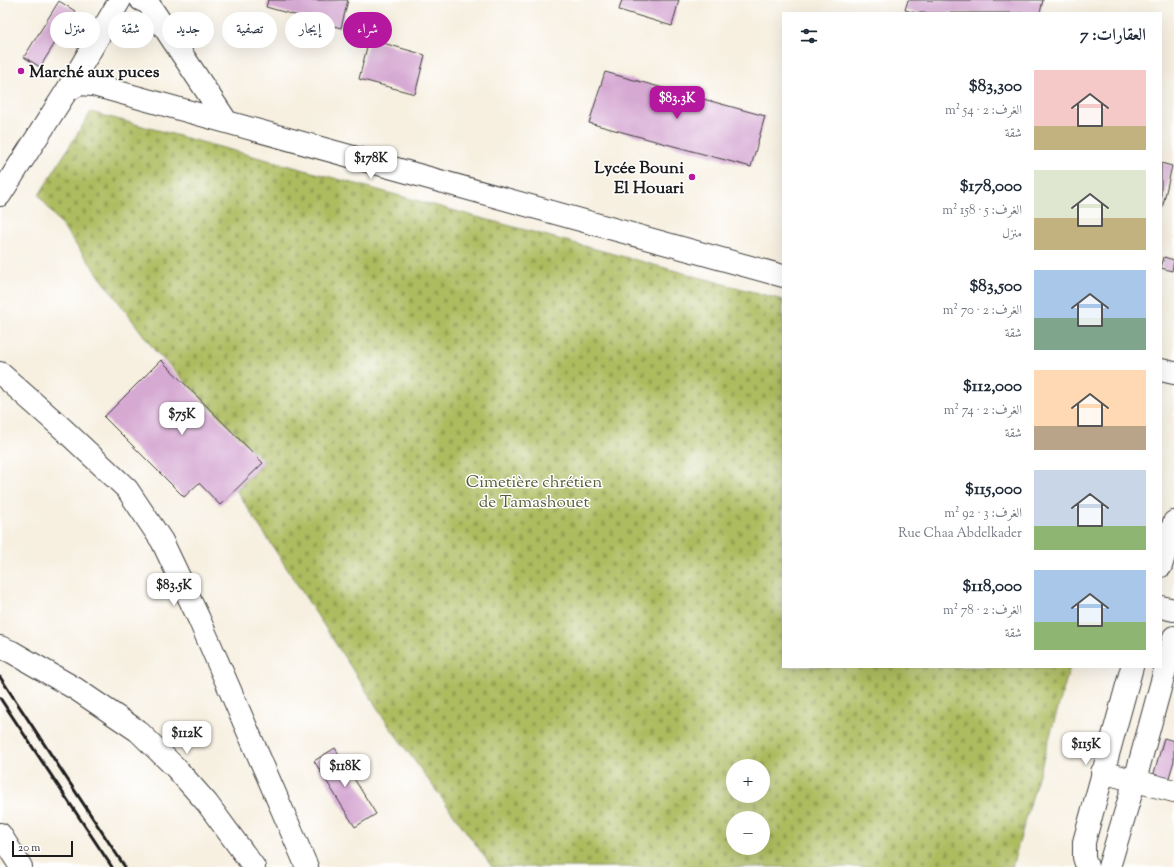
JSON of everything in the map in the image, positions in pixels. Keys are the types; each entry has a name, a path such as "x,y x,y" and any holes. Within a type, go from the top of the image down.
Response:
{"street":[{"path":"0,195 66,92 120,0"},
{"path":"141,0 148,3 227,122"},
{"path":"66,92 78,84 93,85 782,276"},
{"path":"1162,370 1174,373"},
{"path":"0,373 62,428 127,489 162,542 199,619 307,867"},
{"path":"1162,563 1174,522"},
{"path":"1162,607 1174,610"},
{"path":"1109,867 1135,780 1174,637"},
{"path":"0,647 12,652 76,688 138,731 175,767 207,803 254,867"},
{"path":"1087,867 1084,857 1084,842 1132,668"},
{"path":"1102,772 1174,791"},
{"path":"0,834 21,867"}],"green space":[{"name":"Cimetière chrétien de Tamashouet","path":"91,112 782,300 782,668 1070,668 1012,867 492,867 389,726 236,490 264,462 156,352 39,195"}],"building":[{"path":"268,0 348,0 345,12 343,12 341,28 335,26 335,12 285,12 266,7"},
{"path":"622,0 679,0 672,26 619,10"},
{"path":"908,0 1043,0 1040,12 912,12 905,10"},
{"path":"59,1 75,11 74,12 52,12"},
{"path":"50,15 50,48 52,48 40,67 24,57"},
{"path":"392,46 425,55 415,94 359,79 367,48 392,48"},
{"path":"605,72 765,116 751,167 589,123"},
{"path":"1162,163 1172,166 1162,209"},
{"path":"1164,257 1174,260 1172,271 1162,268"},
{"path":"161,360 263,463 220,505 199,483 184,497 104,417"},
{"path":"1164,738 1174,741 1174,761 1167,784 1152,780"},
{"path":"335,748 376,814 355,827 314,761"}],"railway":[{"path":"0,677 125,867"},
{"path":"0,698 112,867"}],"place":[{"name":"Marché aux puces","path":"21,71"},
{"name":"Lycée Bouni El Houari","path":"692,177"}]}
